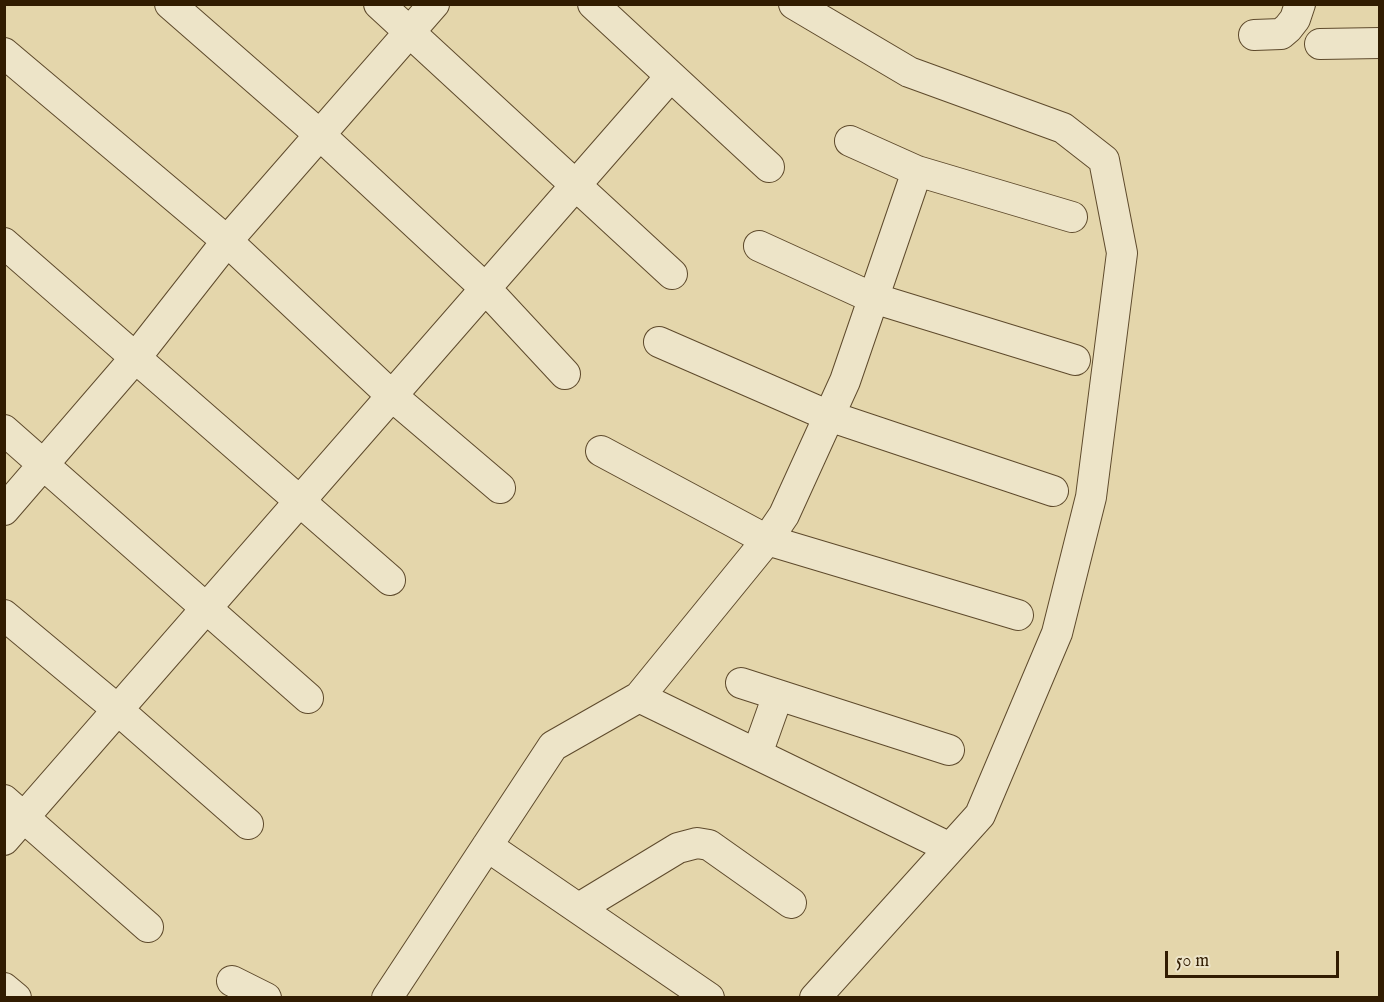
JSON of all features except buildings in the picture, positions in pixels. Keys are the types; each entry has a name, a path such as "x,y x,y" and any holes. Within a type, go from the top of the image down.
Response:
{"street":[{"path":"170,4 320,135 486,289 565,374"},
{"path":"379,4 672,274"},
{"path":"4,510 136,357 226,242 434,4"},
{"path":"592,4 769,167"},
{"path":"794,4 909,72 1063,128 1104,160 1122,253 1091,497 1057,633 980,815 815,998"},
{"path":"1254,35 1281,34 1294,19 1300,4"},
{"path":"1320,44 1380,43"},
{"path":"4,53 226,242 392,396 500,488"},
{"path":"4,840 14,809 118,710 670,77"},
{"path":"850,141 917,171 1072,217"},
{"path":"387,998 554,746 639,697 767,540 784,514 845,381 917,171"},
{"path":"4,243 390,580"},
{"path":"759,246 873,298 1075,360"},
{"path":"659,342 829,416 1053,491"},
{"path":"4,430 308,698"},
{"path":"601,451 767,540 1018,615"},
{"path":"4,615 118,710 248,824"},
{"path":"741,683 949,750"},
{"path":"757,754 778,694"},
{"path":"639,697 950,848"},
{"path":"14,809 148,927"},
{"path":"579,908 678,848 697,843 709,845 790,903"},
{"path":"487,846 709,998"},
{"path":"232,981 266,998"},
{"path":"4,988 16,998"}]}
